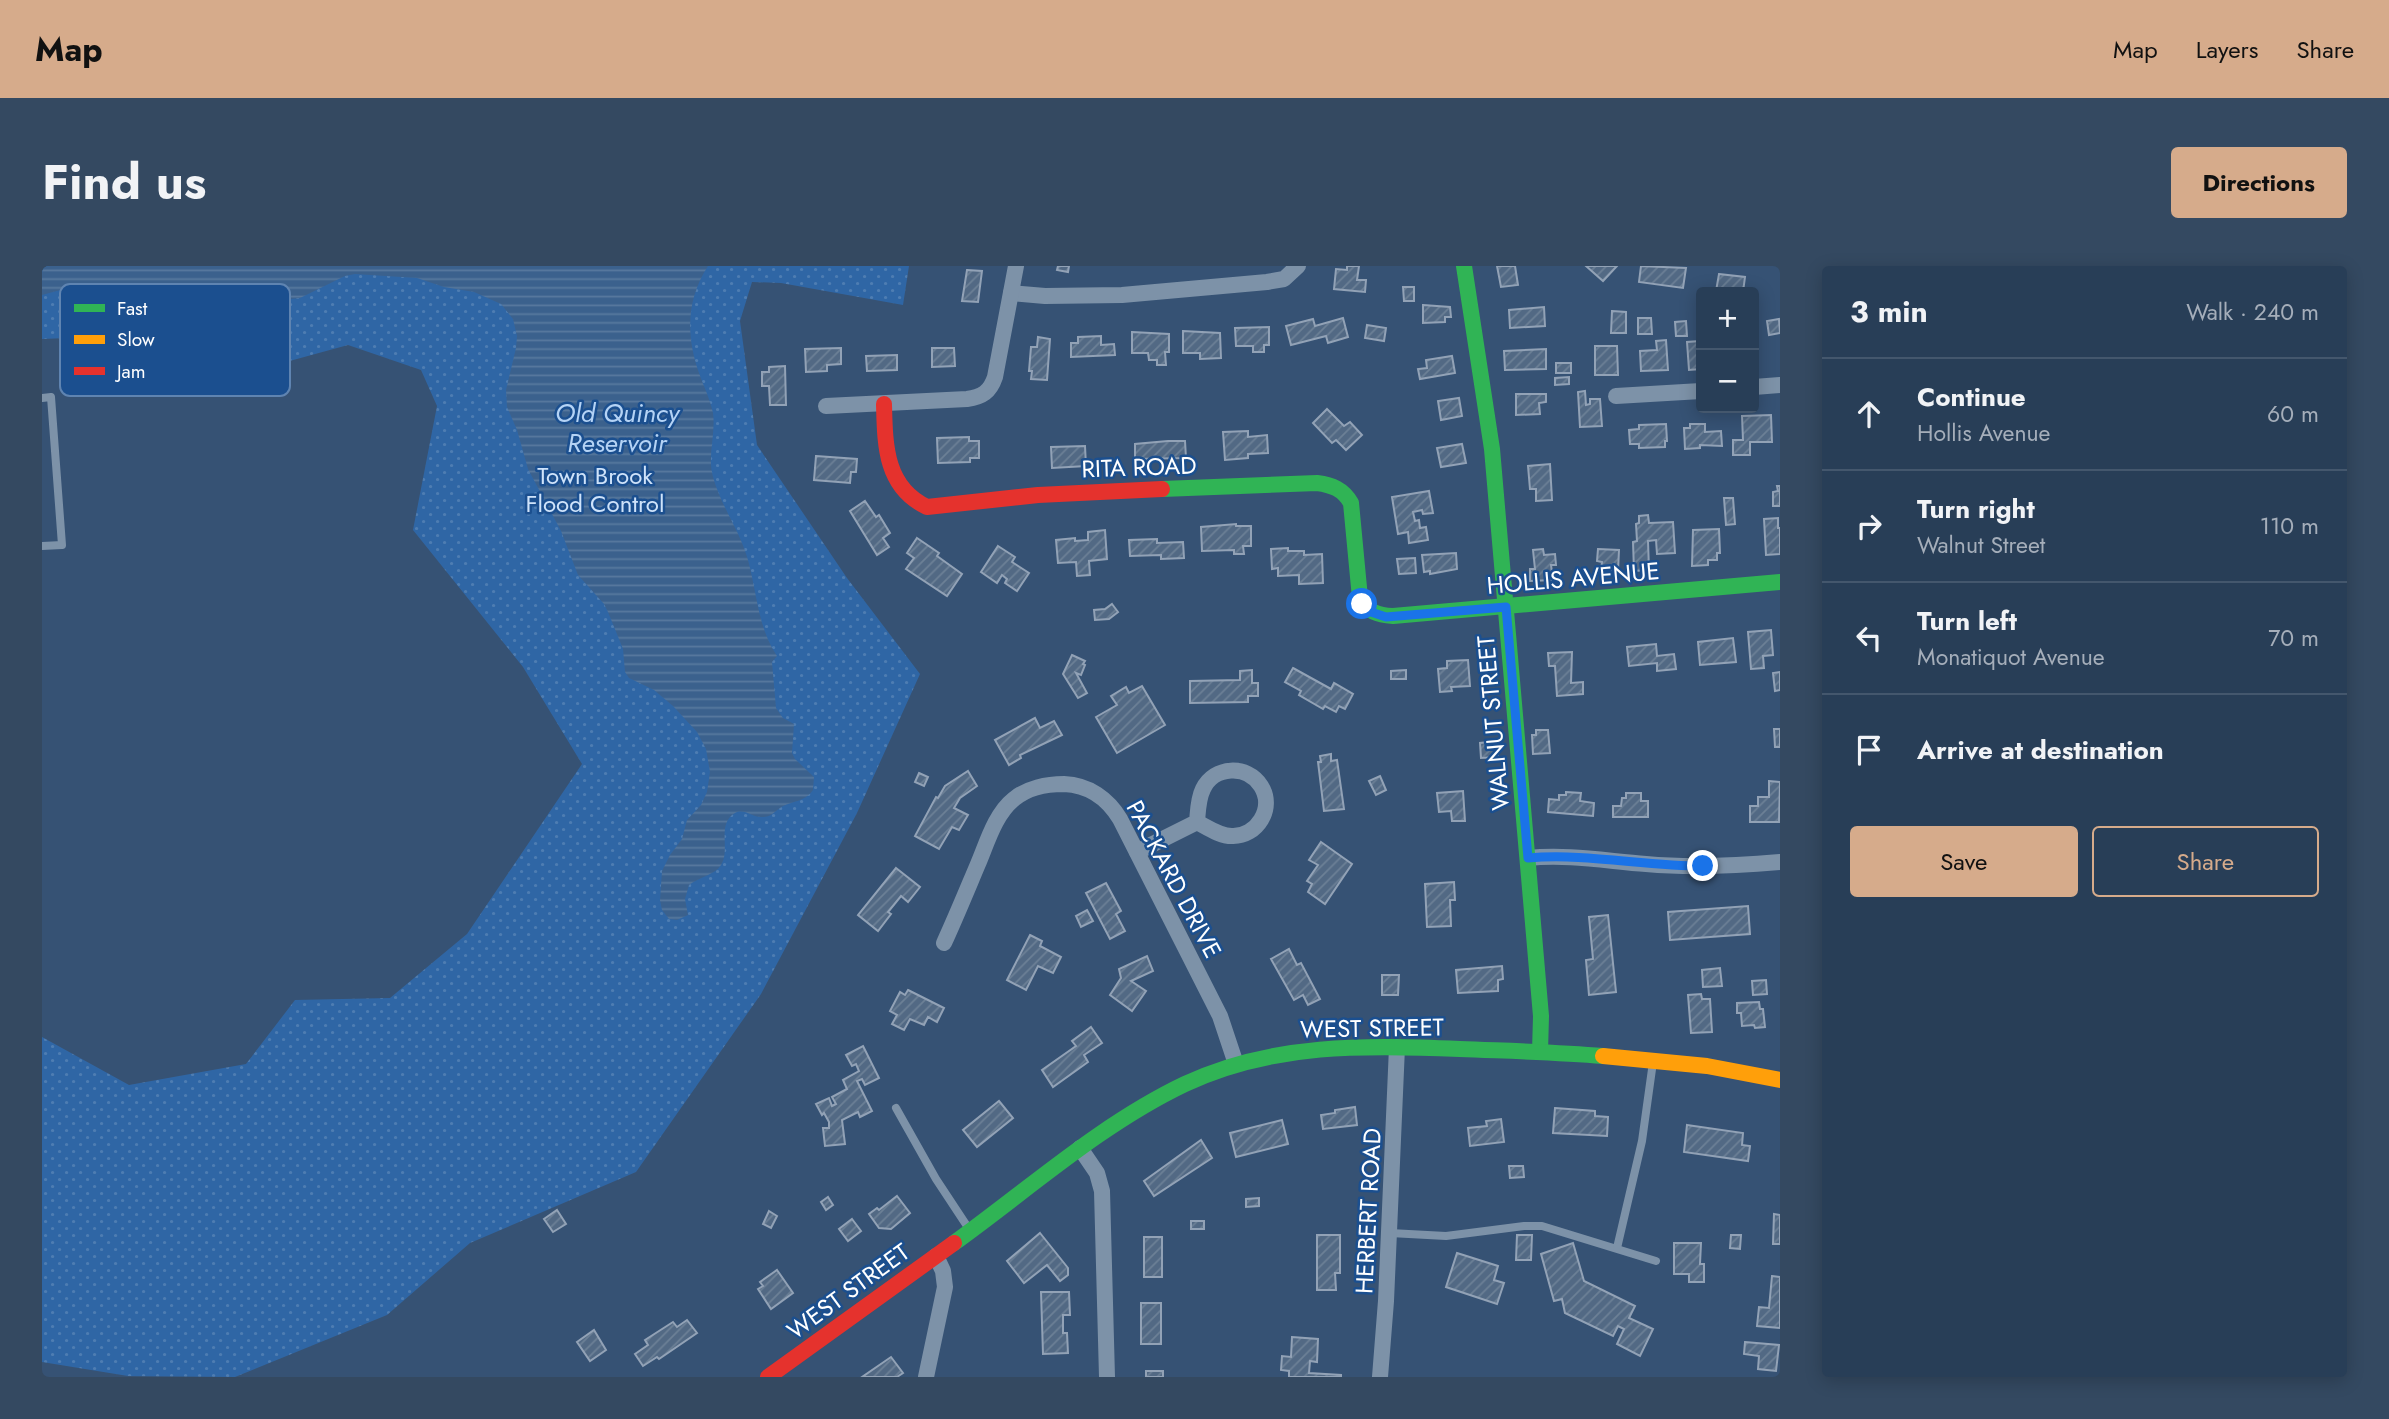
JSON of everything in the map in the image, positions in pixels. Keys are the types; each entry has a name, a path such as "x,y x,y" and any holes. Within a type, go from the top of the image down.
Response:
{"street":[{"path":"825,406 982,396 988,391 995,377 1016,266"},
{"name":"WALNUT STREET","path":"1464,266 1490,429 1541,1016 1540,1052"},
{"path":"1011,293 1045,296 1143,294 1276,281 1290,275 1297,268"},
{"path":"1759,387 1780,385"},
{"path":"1616,397 1696,391"},
{"name":"RITA ROAD","path":"884,404 886,442 892,471 913,501 927,507 1098,491 1317,483 1332,485 1344,492 1351,503 1358,592 1362,604 1371,612"},
{"name":"HOLLIS AVENUE","path":"1371,612 1393,617 1780,582"},
{"path":"1229,770 1241,771 1252,776 1261,786 1265,796 1265,811 1257,826 1247,833 1227,836 1197,822 1203,787 1217,774 1229,770"},
{"name":"PACKARD DRIVE","path":"944,943 1000,816 1012,800 1030,789 1049,785 1068,785 1095,793 1115,811 1137,852 1220,1016 1236,1064"},
{"path":"1137,852 1197,822"},
{"path":"1528,858 1575,857 1680,866 1780,862"},
{"name":"WEST STREET","path":"768,1377 1125,1117 1163,1095 1236,1064 1310,1051 1397,1047 1653,1059 1717,1067 1780,1080"},
{"name":"HERBERT ROAD","path":"1380,1377 1390,1233 1397,1047"},
{"path":"1080,1148 1097,1173 1102,1191 1107,1377"},
{"path":"926,1377 945,1287 943,1271 936,1256"}],"lane":[{"path":"42,398 51,397 62,545 42,547"},
{"path":"1617,1248 1642,1141 1653,1059"},
{"path":"896,1108 936,1179 970,1231"},
{"path":"1390,1233 1457,1236 1533,1225 1552,1227 1656,1261"}],"green space":[{"name":"Town Brook Flood Control","path":"42,266 909,266 903,305 781,283 752,282 740,321 757,445 847,578 920,674 857,813 761,994 636,1172 470,1243 387,1315 235,1377 128,1376 42,1362 42,1037 129,1085 246,1064 295,1000 390,998 467,934 582,764 523,667 413,530 437,406 421,370 348,345 290,361 290,284 60,284 60,338 42,339"}],"water":[{"name":"Old Quincy Reservoir","path":"42,266 708,266 695,292 690,332 695,359 713,413 711,469 721,498 745,549 762,622 777,656 772,662 776,708 783,718 794,724 792,753 814,777 813,790 806,797 784,805 767,817 742,812 729,818 721,865 689,885 685,899 688,915 677,920 669,919 662,910 660,900 662,871 682,839 687,820 701,805 707,792 710,772 706,749 697,732 673,706 654,690 629,678 625,672 623,649 608,612 578,575 561,531 528,469 507,407 506,390 517,336 513,319 501,304 474,292 444,287 417,278 355,274 345,276 300,298 290,299 290,284 60,284 60,290 42,295"}],"building":[{"path":"1058,266 1069,266 1068,272 1057,270"},
{"path":"1347,266 1359,266 1357,280 1366,280 1365,292 1334,289 1336,269 1347,270"},
{"path":"1497,266 1515,266 1518,285 1501,287"},
{"path":"1586,266 1617,266 1603,281"},
{"path":"1641,266 1686,268 1683,288 1639,282"},
{"path":"967,270 982,271 978,302 962,301"},
{"path":"1719,274 1745,277 1744,287 1717,287"},
{"path":"1403,287 1414,287 1414,301 1404,301"},
{"path":"1423,305 1450,307 1451,317 1445,317 1445,322 1423,323"},
{"path":"1544,307 1545,326 1510,328 1509,310"},
{"path":"1612,311 1626,312 1626,333 1611,333"},
{"path":"1343,318 1348,337 1328,343 1326,336 1291,345 1286,326 1313,319 1315,326"},
{"path":"1638,318 1651,318 1652,334 1638,334"},
{"path":"1779,319 1780,333 1769,335 1767,321"},
{"path":"1686,321 1687,336 1676,336 1675,322"},
{"path":"1367,325 1386,328 1384,341 1365,338"},
{"path":"1269,327 1269,345 1264,345 1264,352 1253,352 1253,346 1236,346 1235,328"},
{"path":"1183,331 1220,333 1221,358 1200,359 1200,353 1183,353"},
{"path":"1132,332 1169,334 1169,352 1165,352 1166,365 1157,365 1157,360 1149,360 1148,353 1132,353"},
{"path":"1101,336 1101,345 1114,344 1115,355 1071,357 1071,343 1078,343 1078,337"},
{"path":"1038,337 1050,339 1047,380 1031,379 1032,371 1029,371 1031,347 1037,347"},
{"path":"1666,340 1668,370 1641,371 1640,351 1657,350 1656,341"},
{"path":"1696,341 1696,369 1689,370 1687,342"},
{"path":"1595,346 1617,346 1618,375 1595,375"},
{"path":"841,348 841,364 827,365 827,371 806,372 805,349"},
{"path":"932,348 954,348 955,366 932,367"},
{"path":"1546,349 1546,369 1505,370 1504,351"},
{"path":"897,355 897,370 867,371 866,356"},
{"path":"1452,356 1455,373 1420,379 1418,369 1427,368 1426,360"},
{"path":"1556,363 1571,363 1571,373 1556,373"},
{"path":"785,366 786,405 770,405 769,386 762,386 762,372 769,372 769,367"},
{"path":"1569,377 1569,384 1555,385 1555,378"},
{"path":"1585,391 1586,405 1590,404 1590,399 1600,399 1602,426 1580,427 1578,392"},
{"path":"1516,394 1546,394 1546,402 1539,403 1540,414 1516,415"},
{"path":"1459,398 1462,416 1441,420 1438,401"},
{"path":"1327,409 1344,426 1350,422 1362,435 1346,450 1336,440 1332,443 1313,423"},
{"path":"1771,415 1772,442 1750,442 1750,455 1733,455 1733,440 1743,440 1742,416"},
{"path":"1666,424 1665,447 1639,448 1639,444 1630,444 1629,430 1639,429 1639,425"},
{"path":"1690,424 1705,424 1705,432 1721,431 1722,446 1700,445 1700,448 1685,449 1684,428 1690,428"},
{"path":"1248,431 1248,437 1267,435 1268,453 1248,454 1248,458 1225,460 1223,432"},
{"path":"969,437 969,441 979,441 979,458 970,458 970,462 938,463 937,438"},
{"path":"1185,441 1186,458 1135,459 1135,444"},
{"path":"1462,444 1466,463 1441,467 1437,448"},
{"path":"1085,446 1086,466 1052,468 1051,447"},
{"path":"816,456 857,459 856,472 851,472 850,483 814,480"},
{"path":"1550,464 1552,500 1536,501 1536,489 1530,489 1528,466"},
{"path":"1777,486 1780,486 1780,506 1773,506 1773,492 1778,491"},
{"path":"1429,491 1433,513 1423,514 1422,510 1413,512 1415,521 1419,520 1420,528 1426,527 1428,540 1409,543 1408,532 1398,534 1392,497"},
{"path":"1724,498 1733,498 1735,524 1726,525"},
{"path":"865,501 876,517 879,515 890,533 883,538 889,547 877,555 850,511"},
{"path":"1648,515 1649,523 1673,522 1675,553 1657,554 1656,540 1648,541 1649,570 1634,571 1633,542 1637,541 1636,524 1639,523 1639,516"},
{"path":"1778,518 1780,554 1766,555 1764,519"},
{"path":"1236,524 1251,526 1251,546 1243,546 1244,554 1234,554 1234,550 1202,551 1201,527"},
{"path":"1719,529 1720,553 1717,553 1717,560 1708,560 1708,565 1692,566 1693,530"},
{"path":"1105,530 1107,559 1089,561 1090,575 1077,576 1076,562 1058,563 1056,540 1088,540 1088,532"},
{"path":"917,538 962,574 947,596 906,569 914,558 907,553"},
{"path":"1157,539 1157,543 1183,542 1184,558 1161,559 1161,555 1130,556 1129,540"},
{"path":"998,546 1015,557 1012,562 1029,573 1017,591 1005,583 1007,579 1002,575 997,583 981,572"},
{"path":"1288,548 1288,551 1304,551 1304,555 1322,554 1323,583 1299,584 1299,575 1278,576 1278,568 1272,569 1271,549"},
{"path":"1543,549 1544,555 1555,554 1556,565 1551,565 1553,580 1530,581 1530,569 1535,569 1533,550"},
{"path":"1598,549 1619,550 1618,571 1601,570 1602,562 1597,561"},
{"path":"1456,553 1457,569 1430,574 1430,571 1424,572 1422,555"},
{"path":"1415,558 1416,573 1399,574 1397,559"},
{"path":"1112,604 1118,612 1109,619 1095,620 1094,610 1105,609"},
{"path":"1771,630 1773,655 1763,656 1764,668 1751,669 1748,632"},
{"path":"1733,638 1736,662 1700,665 1698,642"},
{"path":"1656,644 1657,656 1674,654 1676,669 1657,671 1657,663 1629,666 1627,647"},
{"path":"1572,652 1571,683 1583,682 1583,694 1557,696 1555,666 1549,666 1548,653"},
{"path":"1072,655 1085,661 1081,675 1076,673 1087,693 1078,698 1063,674"},
{"path":"1468,660 1470,686 1451,687 1452,691 1440,692 1438,669 1447,668 1447,661"},
{"path":"1293,668 1331,689 1334,683 1353,694 1345,709 1339,706 1336,712 1325,706 1323,709 1299,695 1301,691 1285,682"},
{"path":"1252,670 1252,683 1258,683 1258,696 1248,696 1248,702 1190,703 1190,681 1240,680 1240,671"},
{"path":"1406,670 1406,679 1391,679 1391,671"},
{"path":"1780,672 1780,690 1775,691 1773,673"},
{"path":"1142,686 1165,725 1117,753 1096,717 1117,705 1111,696 1126,687 1129,693"},
{"path":"1035,718 1040,728 1054,721 1062,735 1020,755 1021,758 1009,765 995,740"},
{"path":"1774,729 1780,729 1780,747 1775,747"},
{"path":"1536,730 1548,730 1550,753 1533,754 1532,735 1536,735"},
{"path":"1497,741 1498,757 1481,758 1480,743"},
{"path":"1331,754 1331,761 1337,760 1344,809 1324,811 1318,762 1321,762 1320,756"},
{"path":"968,771 977,786 960,798 954,808 968,815 959,830 952,827 939,849 915,836 936,797 938,798 945,786"},
{"path":"919,773 928,777 924,786 915,782"},
{"path":"1380,776 1386,790 1376,795 1369,781"},
{"path":"1769,781 1780,782 1779,822 1750,822 1750,806 1758,806 1758,797 1769,797"},
{"path":"1463,791 1465,821 1452,821 1451,811 1439,812 1437,793"},
{"path":"1566,792 1581,793 1580,801 1594,803 1593,816 1548,812 1549,799 1559,800 1559,795 1566,795"},
{"path":"1626,793 1641,793 1641,801 1648,801 1648,817 1613,817 1613,806 1621,806"},
{"path":"1321,842 1352,864 1325,904 1308,892 1312,884 1307,881 1318,865 1309,860"},
{"path":"896,868 920,887 908,902 901,896 878,931 858,915"},
{"path":"1454,882 1455,900 1450,900 1451,926 1427,927 1425,884"},
{"path":"1106,883 1121,911 1116,914 1125,931 1110,939 1086,893"},
{"path":"1748,906 1750,934 1670,940 1668,912"},
{"path":"1087,910 1093,921 1081,927 1076,916"},
{"path":"1608,915 1616,992 1589,995 1586,960 1593,959 1589,917"},
{"path":"1030,935 1042,941 1040,946 1061,957 1053,973 1038,966 1026,990 1007,980"},
{"path":"1289,949 1297,965 1301,963 1320,999 1308,1005 1303,995 1294,1000 1271,959"},
{"path":"1147,956 1153,971 1131,981 1146,991 1132,1011 1110,995 1121,978 1119,969"},
{"path":"1502,966 1503,979 1498,980 1498,991 1458,993 1456,970"},
{"path":"1720,968 1722,986 1703,987 1702,970"},
{"path":"1382,975 1399,975 1398,995 1382,995"},
{"path":"1766,980 1767,994 1753,995 1752,981"},
{"path":"908,990 944,1008 937,1022 928,1017 924,1025 910,1019 904,1030 892,1024 897,1015 890,1011 900,992 905,995"},
{"path":"1701,994 1702,999 1710,999 1712,1032 1691,1033 1688,995"},
{"path":"1759,1002 1760,1009 1763,1009 1765,1027 1742,1026 1741,1013 1737,1013 1737,1003"},
{"path":"1091,1027 1102,1043 1084,1055 1088,1062 1053,1087 1042,1070 1076,1046 1072,1041"},
{"path":"863,1046 879,1078 865,1085 862,1079 857,1081 872,1111 860,1117 858,1112 842,1120 845,1144 825,1146 823,1128 829,1128 829,1122 816,1104 829,1098 832,1106 836,1104 832,1097 847,1089 843,1080 859,1071 856,1064 852,1066 846,1055"},
{"path":"999,1101 1013,1118 977,1147 963,1130"},
{"path":"1355,1107 1357,1125 1323,1129 1321,1115"},
{"path":"1555,1108 1595,1111 1595,1116 1608,1117 1607,1136 1553,1133"},
{"path":"1501,1119 1504,1142 1470,1146 1468,1128 1487,1126 1486,1121"},
{"path":"1282,1120 1288,1144 1236,1157 1230,1133"},
{"path":"1687,1125 1743,1133 1742,1145 1750,1146 1748,1161 1684,1152"},
{"path":"1201,1140 1212,1158 1154,1196 1144,1181"},
{"path":"1509,1166 1523,1166 1524,1177 1510,1178"},
{"path":"897,1196 910,1213 891,1229 879,1228 869,1214"},
{"path":"828,1197 833,1205 826,1210 821,1202"},
{"path":"1259,1198 1259,1206 1246,1207 1246,1199"},
{"path":"557,1210 566,1224 553,1232 544,1219"},
{"path":"769,1211 777,1216 771,1228 763,1224"},
{"path":"1774,1214 1780,1215 1780,1244 1773,1244"},
{"path":"852,1219 861,1231 848,1241 839,1229"},
{"path":"1191,1221 1204,1221 1204,1229 1191,1229"},
{"path":"1040,1233 1068,1268 1068,1275 1060,1281 1047,1265 1024,1283 1007,1261"},
{"path":"1317,1235 1340,1235 1340,1273 1335,1273 1336,1290 1317,1290"},
{"path":"1517,1235 1532,1235 1531,1260 1516,1260"},
{"path":"1731,1235 1741,1235 1740,1249 1730,1248"},
{"path":"1144,1237 1162,1237 1162,1277 1144,1277"},
{"path":"1573,1243 1584,1281 1635,1306 1629,1318 1653,1329 1640,1356 1617,1344 1624,1329 1618,1326 1613,1336 1565,1313 1562,1299 1554,1301 1541,1254"},
{"path":"1674,1243 1701,1243 1700,1264 1704,1264 1704,1282 1689,1282 1689,1274 1674,1274"},
{"path":"1457,1253 1498,1266 1494,1280 1504,1283 1497,1304 1446,1287"},
{"path":"777,1270 793,1293 771,1309 758,1289 763,1286 760,1282"},
{"path":"1772,1276 1780,1277 1780,1328 1757,1326 1759,1307 1769,1308"},
{"path":"1041,1292 1069,1292 1070,1315 1063,1315 1063,1333 1067,1333 1068,1353 1043,1354"},
{"path":"1141,1303 1161,1303 1161,1344 1141,1344"},
{"path":"687,1320 697,1333 659,1359 657,1357 643,1366 635,1354 648,1345 645,1340 673,1322 677,1327"},
{"path":"594,1330 606,1350 590,1361 577,1342"},
{"path":"1292,1337 1318,1339 1317,1362 1310,1361 1309,1373 1341,1377 1289,1377 1289,1371 1281,1370 1282,1356 1291,1357"},
{"path":"1745,1342 1779,1345 1776,1371 1758,1369 1759,1356 1744,1354"},
{"path":"891,1357 903,1373 897,1377 862,1377"},
{"path":"1146,1371 1163,1371 1163,1377 1146,1377"}],"traffic: fast":[{"path":"1464,266 1492,449 1541,1016 1540,1052"},
{"path":"1162,489 1317,483 1337,489 1351,503 1360,598 1370,610 1388,616 1780,582"},
{"path":"954,1243 1066,1158 1124,1118 1185,1084 1251,1061 1320,1050 1390,1047 1603,1056"}],"traffic: slow":[{"path":"1603,1056 1707,1066 1780,1080"}],"traffic: jam":[{"path":"884,404 887,449 895,476 913,499 927,507 1038,495 1162,489"},
{"path":"768,1377 954,1243"}],"route":[{"path":"1362,604 1371,612 1386,617 1506,607 1528,858 1575,857 1703,866"}]}
